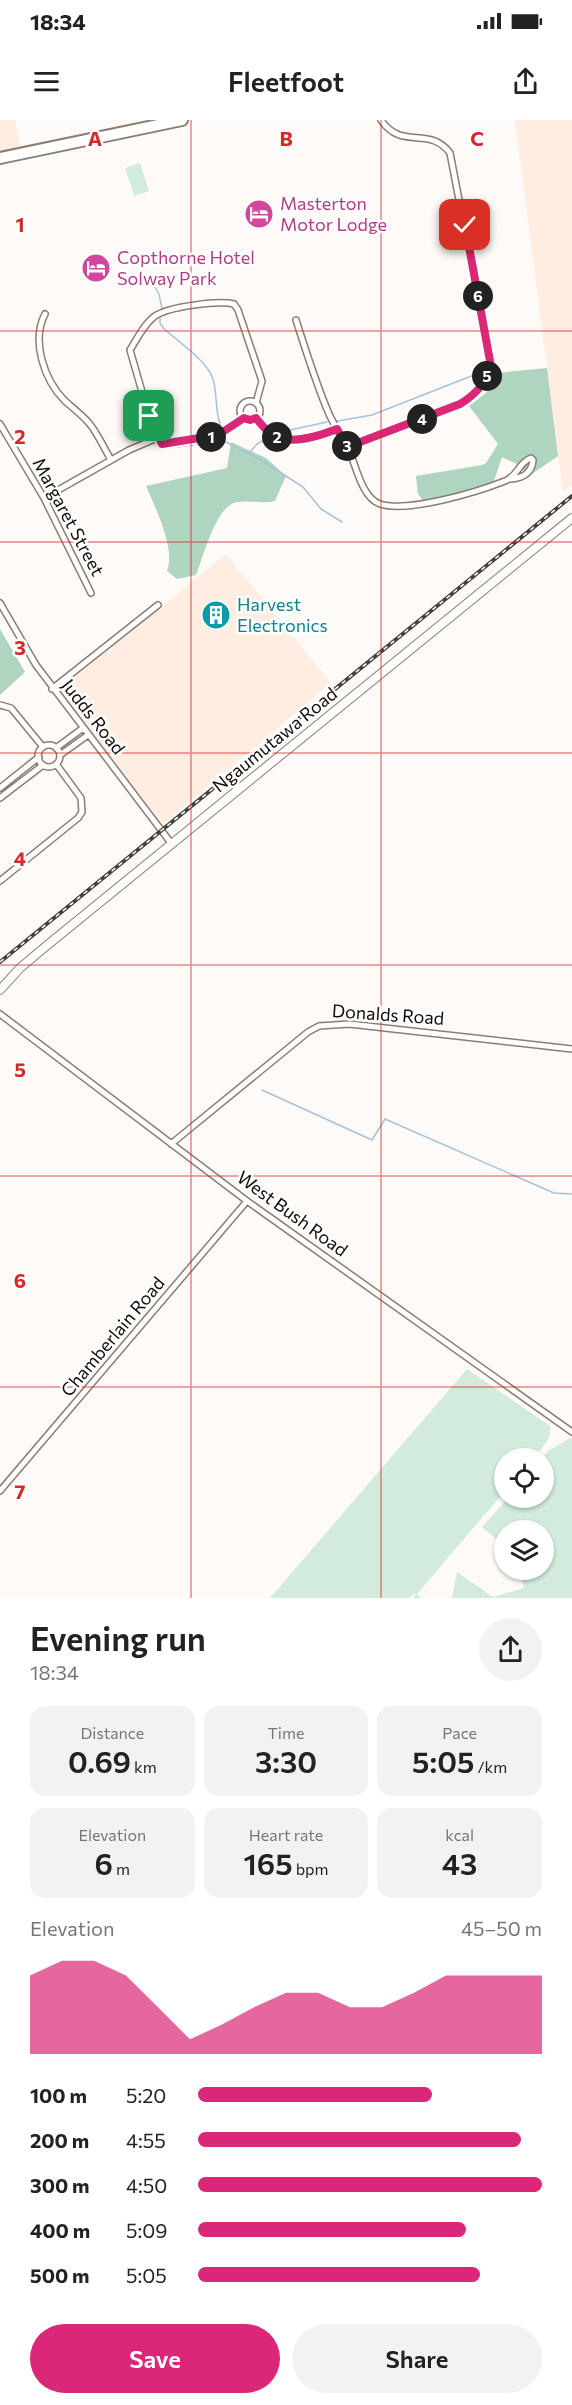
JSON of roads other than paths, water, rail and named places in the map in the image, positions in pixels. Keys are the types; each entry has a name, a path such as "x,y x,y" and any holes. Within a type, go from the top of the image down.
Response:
{"highway":[{"path":"0,158 182,120"}],"main road":[{"name":"Ngaumutawa Road","path":"0,990 32,958 171,843 572,518"}],"street":[{"path":"347,447 460,404 473,396 488,375 490,361 450,153 445,146 430,138 396,135 381,120"},
{"path":"244,418 225,432 208,438 166,445 159,442 130,350 148,323 158,314 217,303 234,304 261,372 262,387 256,403"},
{"path":"45,314 40,325 41,351 52,385 64,400 90,424 111,460"},
{"path":"296,320 323,400 347,447 366,492 379,504 430,502 465,494 525,476 532,467 533,460 531,458 525,460 511,479"},
{"path":"250,401 256,403 260,410 256,418 250,420 244,418 241,413 244,404 250,401"},
{"path":"256,418 272,436 283,439 320,435 337,429"},
{"name":"Margaret Street","path":"0,424 44,498 91,593"},
{"path":"44,498 147,440 157,438"},
{"name":"Judds Road","path":"0,603 52,689 171,843"},
{"path":"52,689 158,604"},
{"path":"0,705 11,708 43,747"},
{"path":"56,748 83,728"},
{"path":"56,764 60,755 88,735"},
{"path":"43,747 50,745 56,748 60,755"},
{"path":"0,788 39,757 43,747"},
{"path":"39,757 43,765"},
{"path":"0,797 43,765 56,764"},
{"path":"0,881 82,812 81,798 56,764"},
{"name":"West Bush Road","path":"0,1014 248,1201 572,1432"},
{"name":"Donalds Road","path":"171,1144 294,1042 319,1026 349,1024 572,1049"},
{"name":"Chamberlain Road","path":"0,1491 248,1201"}],"waterway":[{"path":"151,280 159,294 162,309"},
{"path":"160,317 160,323 164,329 192,352 210,372 222,429"},
{"path":"338,421 372,415 479,373"},
{"path":"276,433 327,422"},
{"path":"250,452 257,444 268,438"},
{"path":"220,439 261,460 303,487 321,509 342,522"},
{"path":"262,1090 372,1140 385,1119 554,1193 572,1194"}],"railway":[{"path":"0,962 572,496"}],"place":[{"name":"Masterton Motor Lodge","path":"259,214"},
{"name":"Copthorne Hotel Solway Park","path":"96,268"},
{"name":"Harvest Electronics","path":"216,615"}]}
